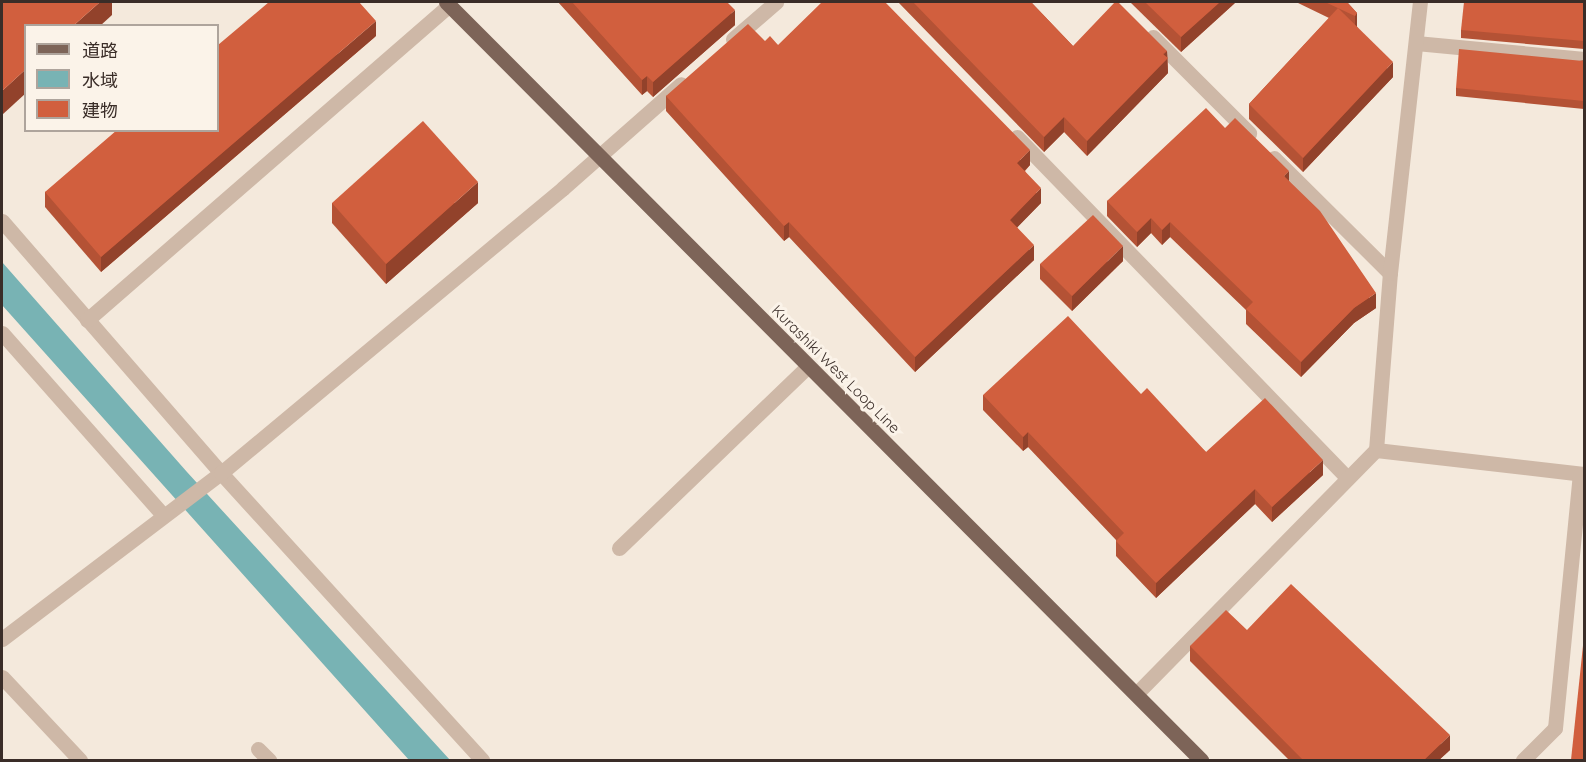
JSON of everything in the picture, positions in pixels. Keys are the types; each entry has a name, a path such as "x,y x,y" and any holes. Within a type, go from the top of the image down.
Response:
{"main road":[{"name":"Kurashiki West Loop Line","path":"448,3 1201,760"}],"street":[{"path":"723,48 776,2"},
{"path":"1136,694 1376,450 1390,273 1420,2"},
{"path":"87,320 448,3"},
{"path":"1142,26 1390,273"},
{"path":"1416,43 1584,59"},
{"path":"2,639 216,477 599,156 696,71"},
{"path":"1009,129 1348,478"},
{"path":"2,221 216,477 482,760"},
{"path":"2,333 167,513"},
{"path":"619,548 808,366"},
{"path":"1376,450 1582,474 1555,728 1523,760"},
{"path":"2,677 80,760"}],"water":[{"path":"2,262 187,472 450,760 409,760 2,305"}],"building":[{"path":"2,2 100,2 75,24 24,24 24,71 2,91"},
{"path":"269,2 359,2 376,21 101,257 45,192 115,132 219,132 219,44"},
{"path":"572,2 727,2 735,10 653,82 647,76 642,80"},
{"path":"822,2 885,2 1030,150 1017,163 1041,188 1010,220 1034,245 915,357 789,222 784,226 666,96 748,24 765,41 770,36 778,45"},
{"path":"913,2 1031,2 1073,46 1115,2 1118,2 1167,51 1163,54 1168,58 1087,141 1064,117 1044,137"},
{"path":"1145,2 1220,2 1181,37"},
{"path":"1325,2 1347,2 1357,13 1355,16"},
{"path":"1464,2 1584,2 1584,41 1461,30"},
{"path":"1338,8 1393,62 1303,158 1249,104"},
{"path":"1459,49 1584,60 1584,101 1456,88"},
{"path":"1206,108 1225,128 1235,118 1289,171 1284,176 1320,211 1376,293 1354,308 1301,362 1246,309 1253,302 1170,222 1162,230 1151,218 1137,232 1107,201"},
{"path":"423,121 478,182 386,264 332,203"},
{"path":"1093,215 1123,246 1072,296 1040,264"},
{"path":"1068,316 1141,394 1147,388 1206,452 1265,398 1323,460 1272,507 1255,489 1156,583 1116,541 1124,533 1028,432 1023,437 983,395"},
{"path":"1291,584 1450,735 1424,760 1303,760 1190,646 1226,610 1247,630"},
{"path":"1584,636 1584,760 1571,760"}]}
